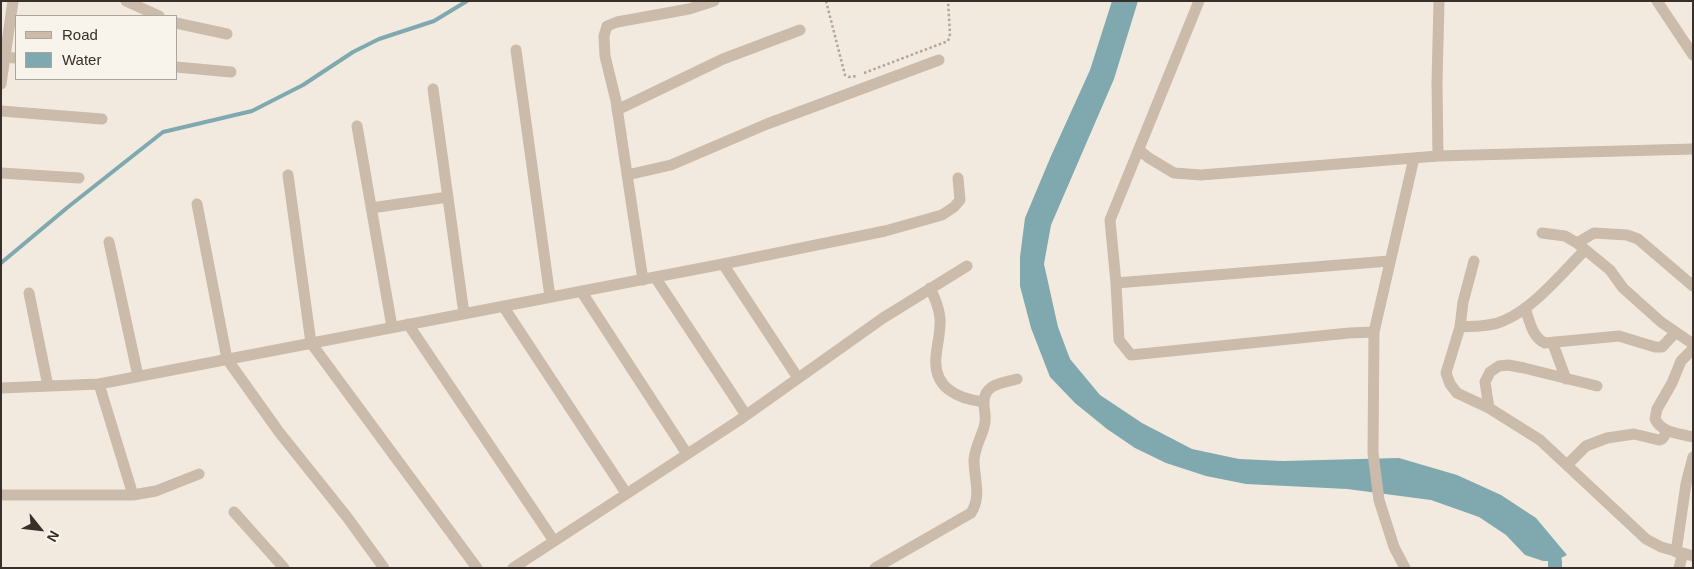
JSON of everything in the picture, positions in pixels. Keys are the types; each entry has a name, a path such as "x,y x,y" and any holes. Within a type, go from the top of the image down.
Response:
{"street":[{"path":"1,84 7,58 13,1"},
{"path":"126,1 157,15"},
{"path":"714,1 607,26 604,36 605,56 649,278 746,415"},
{"path":"1199,1 1110,220 1119,340 1131,355 1374,332"},
{"path":"1438,156 1439,1"},
{"path":"1657,1 1693,55"},
{"path":"178,22 227,34"},
{"path":"617,110 723,59 800,30"},
{"path":"516,50 550,297"},
{"path":"627,174 671,165 767,124 939,60"},
{"path":"178,67 231,72"},
{"path":"433,89 464,314"},
{"path":"1,111 102,119"},
{"path":"357,126 392,328"},
{"path":"1139,150 1174,173 1201,175 1438,156 1693,149"},
{"path":"1406,568 1394,547 1379,500 1373,453 1374,332 1414,158"},
{"path":"1,173 79,178"},
{"path":"288,175 311,343 477,568"},
{"path":"1,388 99,384 885,231 942,215 954,207 960,200 958,178"},
{"path":"371,208 448,197"},
{"path":"197,204 227,359 384,568"},
{"path":"1542,234 1565,236 1581,246 1610,270 1623,288 1675,333 1693,344"},
{"path":"1460,327 1484,326 1503,322 1526,308 1594,234 1627,235 1638,239 1693,286"},
{"path":"109,242 138,376"},
{"path":"1116,283 1390,261"},
{"path":"1474,261 1463,302 1460,327 1446,372 1450,384 1457,393 1489,408 1540,440 1646,539 1661,547 1684,554"},
{"path":"723,264 798,378"},
{"path":"513,568 746,415 883,318 967,266"},
{"path":"930,288 938,306 940,319 936,359 938,376 950,393 969,400 984,402"},
{"path":"581,291 686,454"},
{"path":"29,293 48,386"},
{"path":"503,306 626,493"},
{"path":"1526,308 1534,335 1545,344 1619,336 1655,347 1662,347 1675,333"},
{"path":"408,324 554,541"},
{"path":"1553,344 1566,379"},
{"path":"1693,349 1681,361 1657,409 1655,419 1658,426 1668,431 1693,437"},
{"path":"1489,408 1485,382 1490,372 1499,366 1508,365 1524,368 1597,386"},
{"path":"875,568 971,512 976,505 978,496 974,460 986,417 984,402 986,392 992,386 1017,378"},
{"path":"99,384 133,495"},
{"path":"1567,465 1586,446 1595,442 1607,438 1634,434 1659,440 1668,431"},
{"path":"1679,568 1684,554 1688,476 1693,457"},
{"path":"1,495 145,494 199,474"},
{"path":"234,512 284,568"}],"path":[{"path":"826,1 845,75 854,77 948,41 950,34 948,1"}],"water":[{"path":"1112,1 1138,1 1114,79 1051,225 1044,264 1058,327 1070,359 1100,395 1142,423 1192,449 1239,459 1283,461 1399,458 1457,475 1501,495 1536,518 1567,555 1555,561 1543,561 1525,555 1506,535 1479,517 1431,500 1347,489 1246,484 1206,476 1166,463 1135,448 1107,429 1075,403 1050,377 1031,328 1020,286 1020,257 1025,218 1090,70"}],"waterway":[{"path":"1,263 163,132 252,111 303,85 353,52 379,39 434,21 467,1"},
{"path":"1555,561 1555,568"}]}
